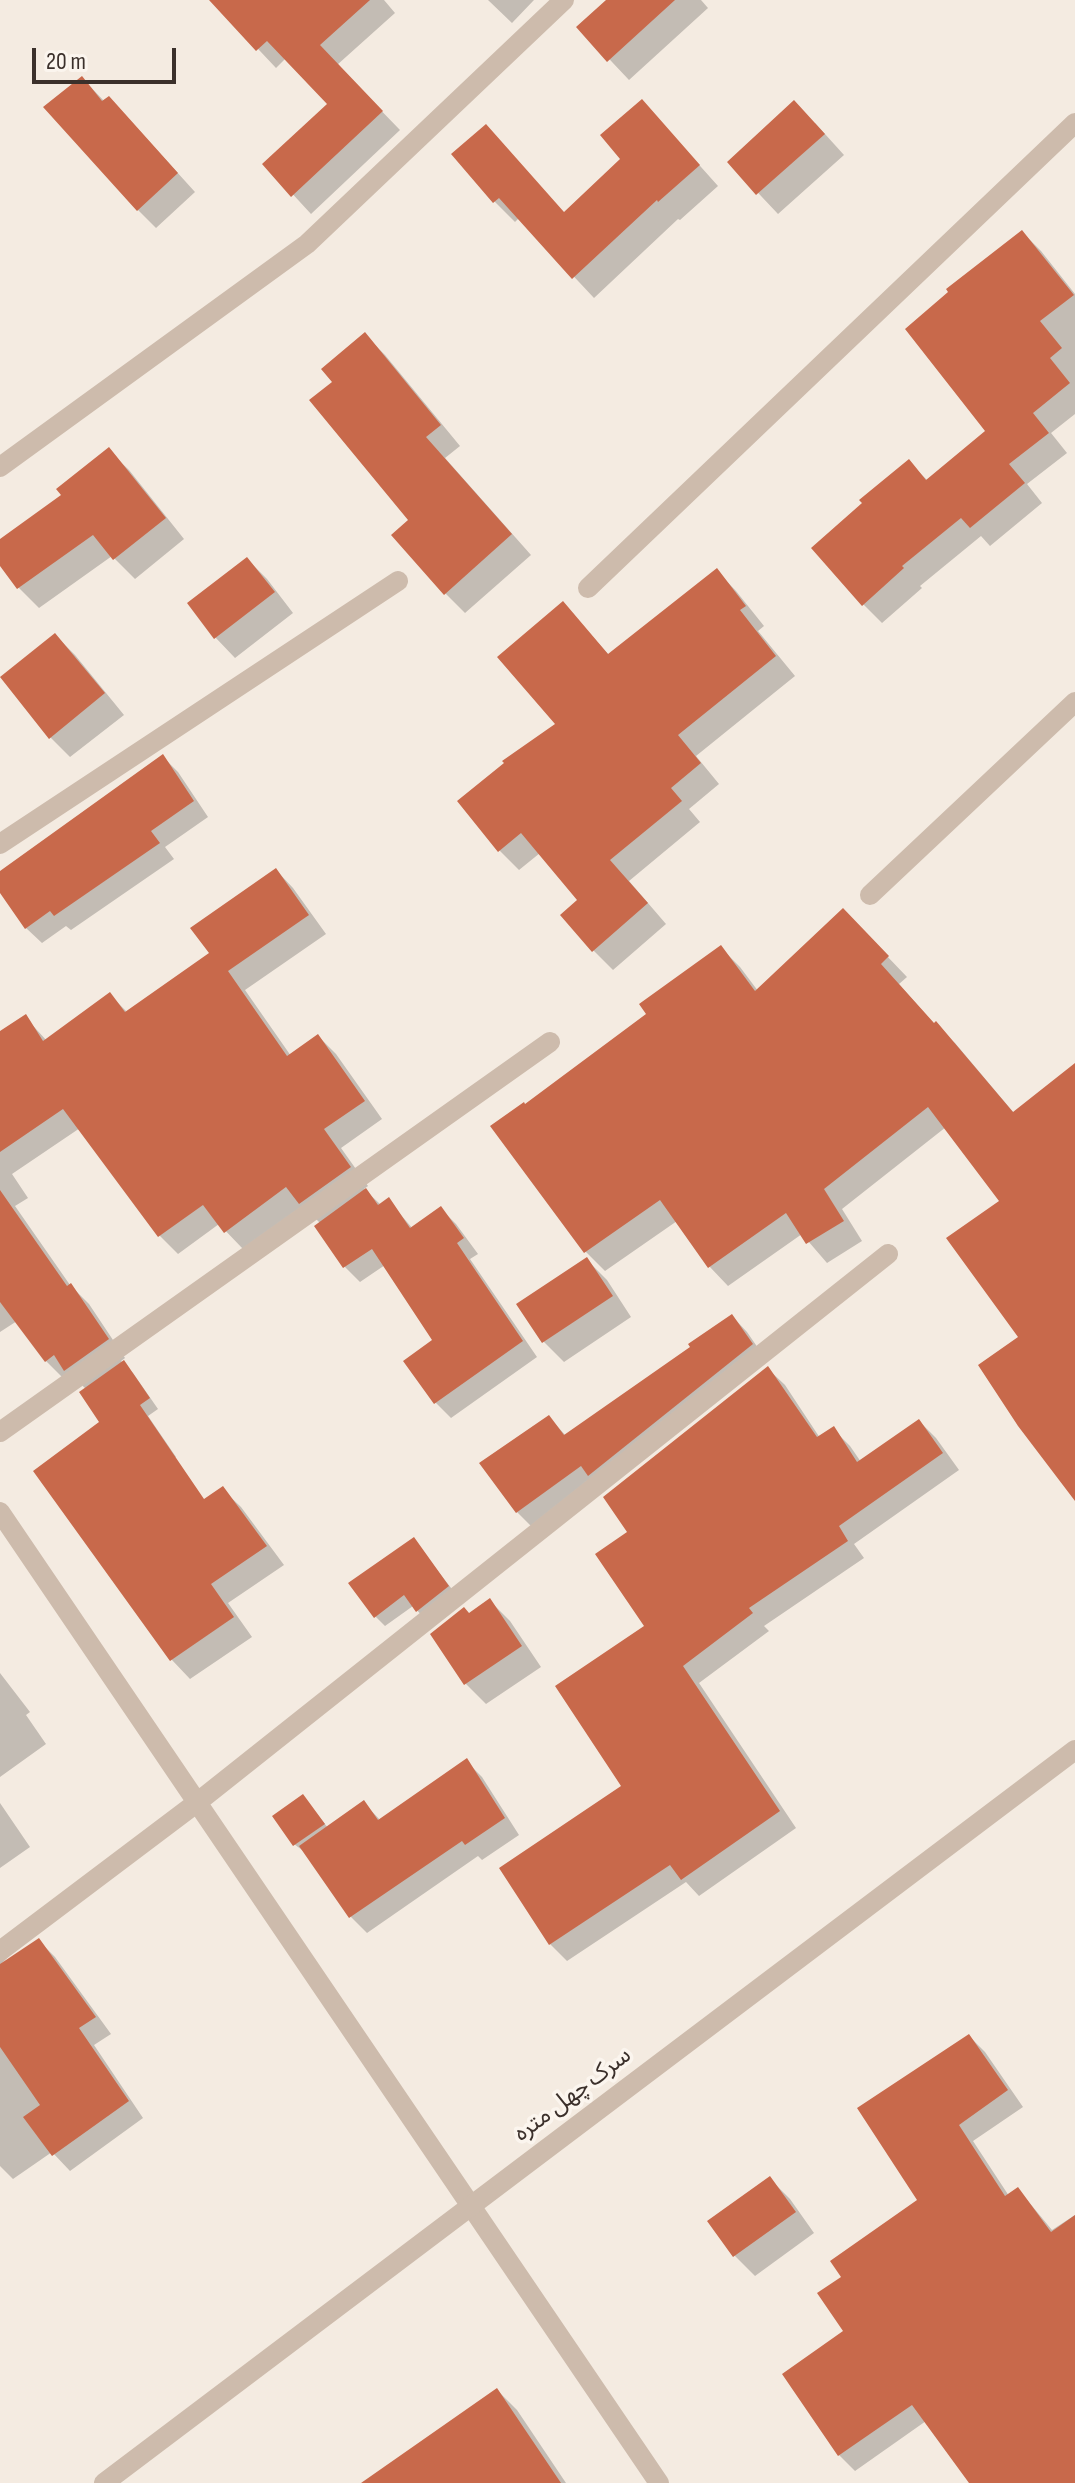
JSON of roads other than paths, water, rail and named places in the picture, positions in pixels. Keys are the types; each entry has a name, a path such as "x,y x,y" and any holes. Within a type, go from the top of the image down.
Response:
{"street":[{"path":"0,467 307,244 564,0"},
{"path":"588,588 1075,123"},
{"path":"0,844 398,581"},
{"path":"870,895 1075,702"},
{"path":"0,1432 550,1042"},
{"path":"0,1951 199,1801 888,1254"},
{"path":"0,1512 659,2483"},
{"name":"سرک چهل متره","path":"104,2483 1075,1750"}]}
